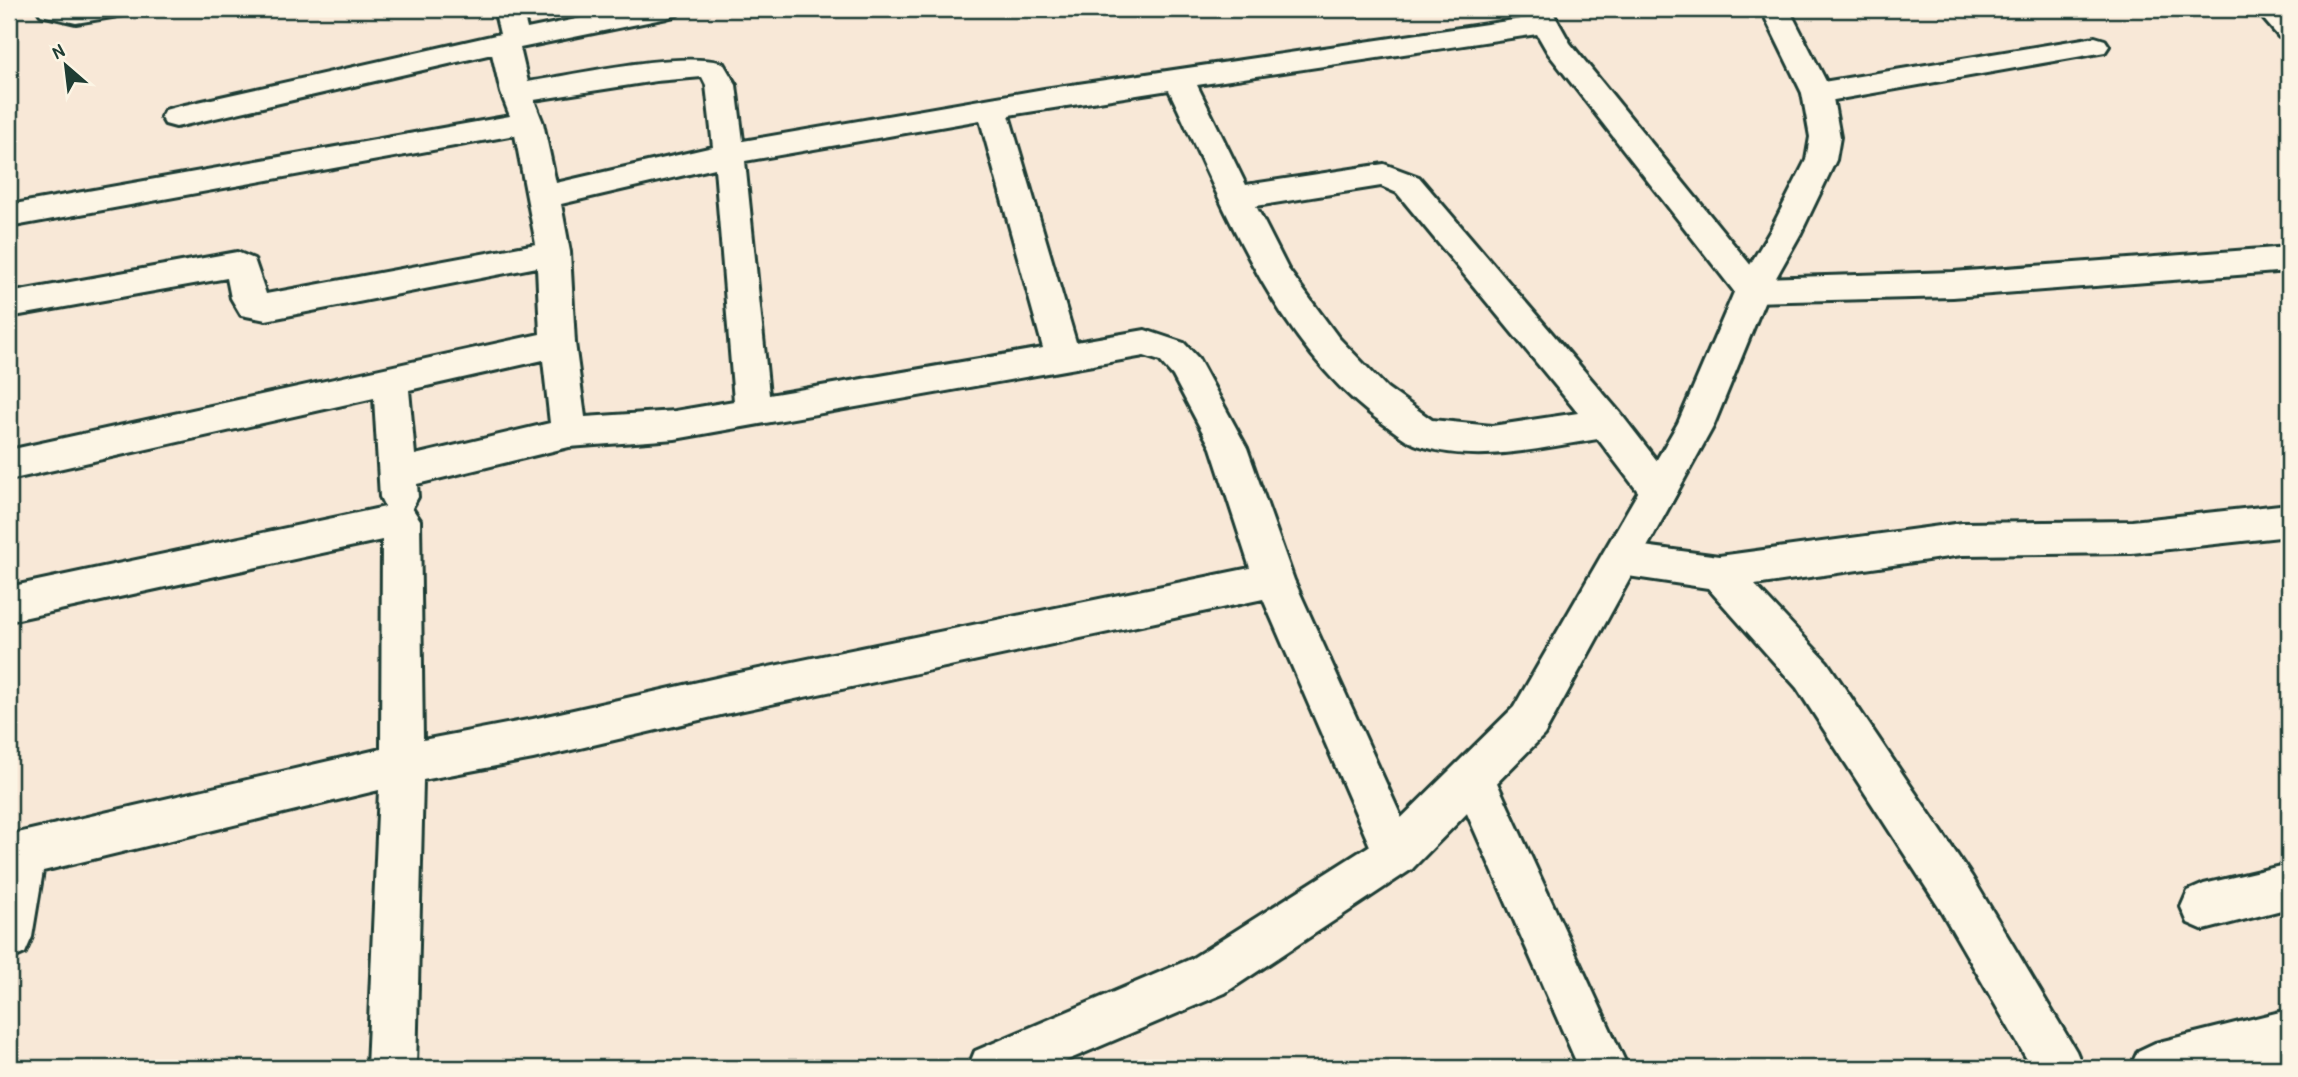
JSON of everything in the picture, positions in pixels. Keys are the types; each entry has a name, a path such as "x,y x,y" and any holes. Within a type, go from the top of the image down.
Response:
{"street":[{"path":"51,9 76,14 114,9"},
{"path":"508,9 516,93 528,123 554,252 558,343 569,433"},
{"path":"176,117 510,41 667,9"},
{"path":"992,1068 1208,976 1396,854 1529,721 1695,427 1752,290 1785,233 1821,160 1825,137 1818,93 1775,9"},
{"path":"2269,9 2289,31"},
{"path":"544,197 729,154 1541,16 1558,47 1752,290"},
{"path":"1818,93 2095,46"},
{"path":"516,93 656,72 701,68 713,70 721,85 753,411"},
{"path":"1179,79 1274,275 1326,346 1374,398 1424,433 1492,441 1607,423"},
{"path":"992,108 1063,358"},
{"path":"9,216 528,123"},
{"path":"1235,198 1384,175 1408,185 1607,423 1659,491"},
{"path":"9,305 237,264 242,267 248,298 253,306 266,307 554,252"},
{"path":"1752,290 1849,291 2085,276 2289,258"},
{"path":"9,465 558,343"},
{"path":"398,474 569,433 675,425 1144,343 1172,352 1186,367 1229,448 1274,580 1396,854"},
{"path":"391,382 401,520 402,764 392,1068"},
{"path":"9,604 401,520"},
{"path":"1620,559 1719,573 1962,539 2132,537 2289,520"},
{"path":"1719,573 1812,675 1956,893 2059,1068"},
{"path":"9,937 16,855 402,764 533,739 725,695 1274,580"},
{"path":"1473,777 1604,1068"},
{"path":"2204,908 2289,886"},
{"path":"2155,1068 2284,1035"}]}
